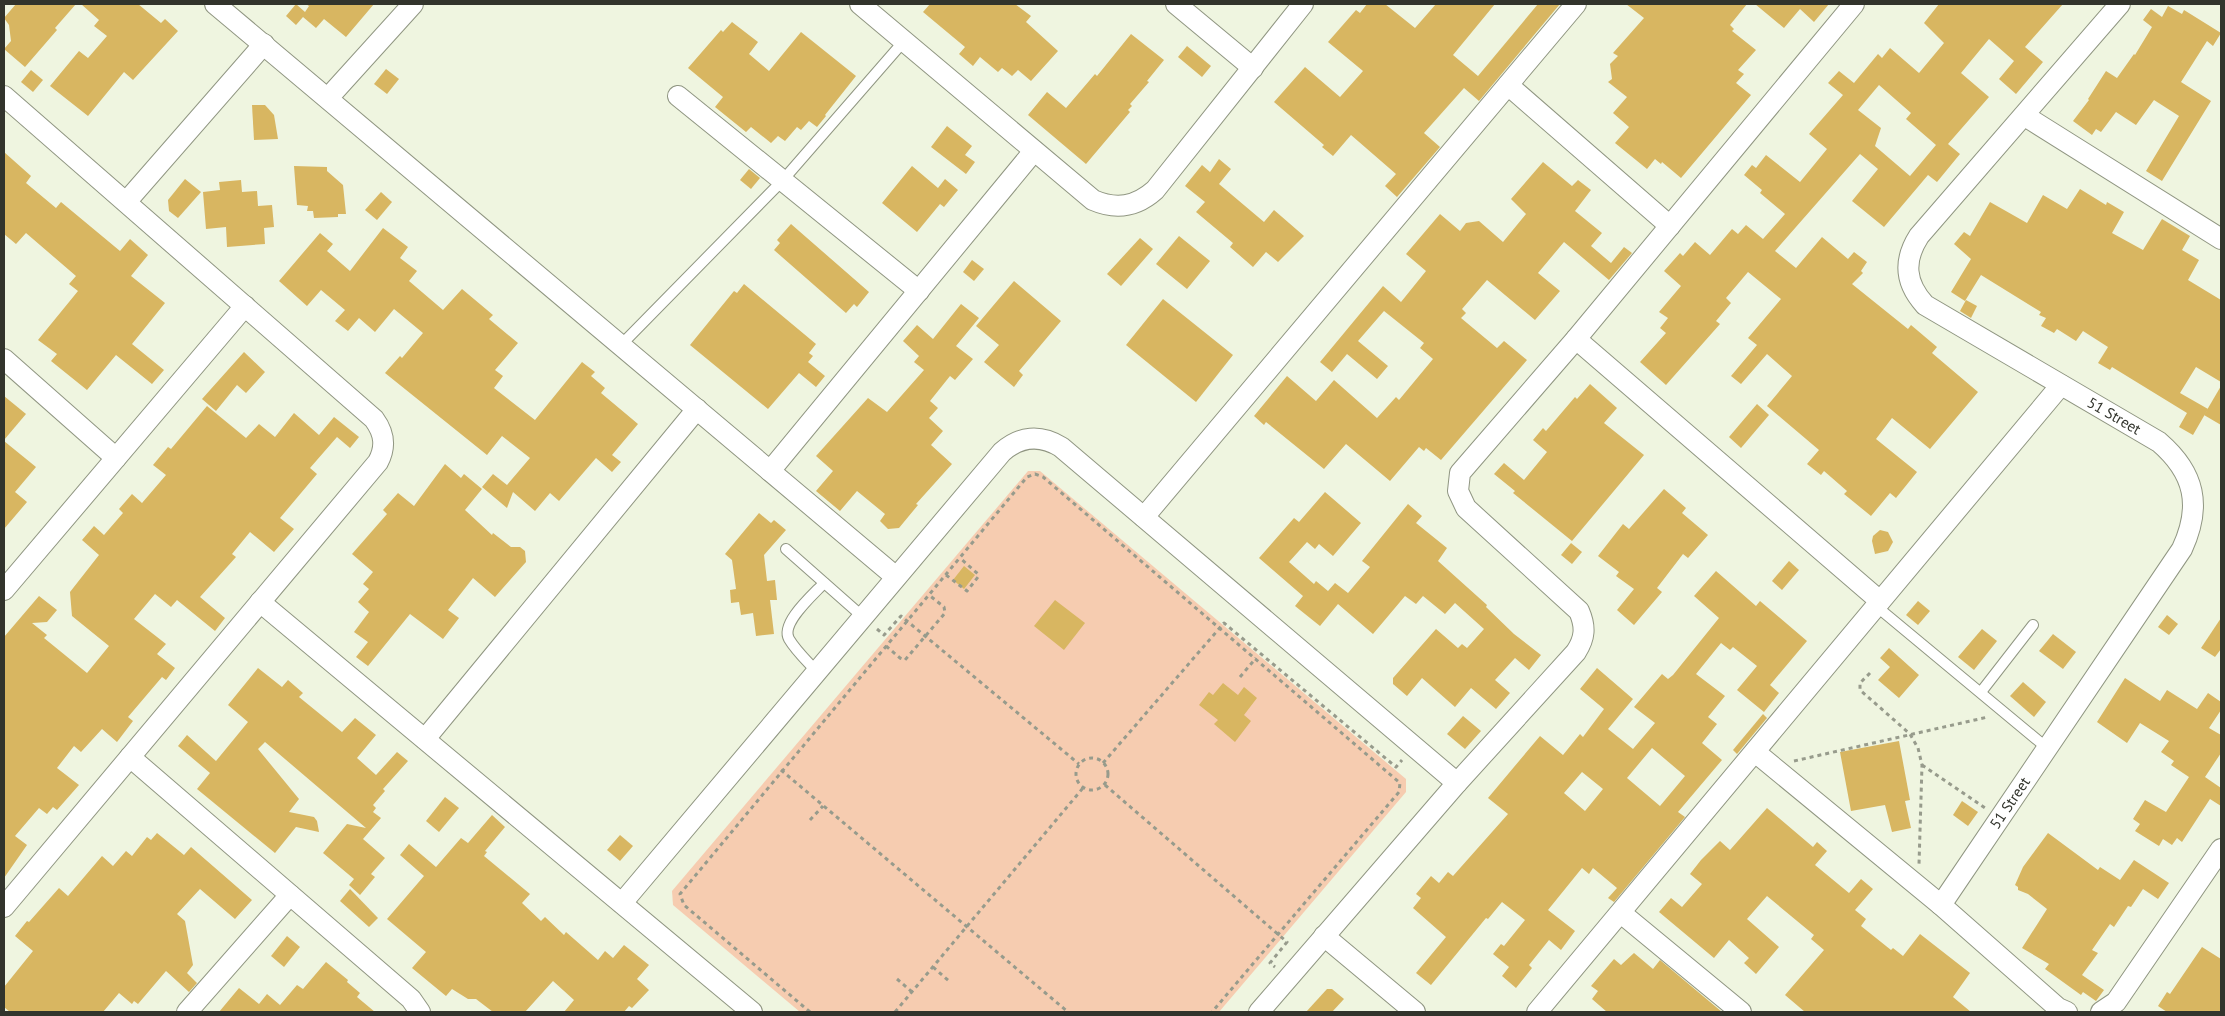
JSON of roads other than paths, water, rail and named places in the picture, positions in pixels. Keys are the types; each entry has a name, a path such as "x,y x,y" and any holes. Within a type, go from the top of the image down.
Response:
{"street":[{"path":"215,4 896,577"},
{"path":"328,98 413,4"},
{"path":"860,4 1093,200 1114,207 1137,203 1155,190 1303,4"},
{"path":"1176,4 1252,68"},
{"path":"1144,517 1576,4"},
{"path":"1259,1012 1457,783 1576,652 1582,643 1584,622 1579,612 1466,508 1458,492 1457,482 1465,465 1576,339 1854,4"},
{"name":"51 Street","path":"1941,906 2182,549 2190,533 2194,517 2194,499 2190,482 2183,467 2172,453 2159,442 1925,305 1910,284 1908,272 1912,247 1920,236 2120,4"},
{"path":"127,202 264,44"},
{"path":"1508,85 1670,226"},
{"path":"4,96 374,420 380,427 384,445 378,462 4,906"},
{"path":"678,96 919,290"},
{"path":"2025,116 2221,239"},
{"path":"770,471 1034,151"},
{"path":"4,590 245,306"},
{"path":"1576,339 1878,603"},
{"path":"4,359 116,458"},
{"path":"1537,1012 2061,385"},
{"path":"425,739 697,409"},
{"path":"622,904 1002,452 1009,446 1026,438 1044,439 1061,447 1457,783"},
{"path":"260,602 622,904 740,1008"},
{"path":"1755,752 1941,906 2058,1008 2066,1012"},
{"path":"130,757 411,999 420,1012"},
{"path":"2101,1012 2116,1002 2221,849"},
{"path":"187,1012 290,895"},
{"path":"1621,913 1741,1012"},
{"path":"1324,936 1415,1012"}],"lane":[{"path":"621,345 783,180 904,41"},
{"path":"786,549 863,617"},
{"path":"817,672 789,639 787,630 790,620 824,582"},
{"path":"1878,603 2047,748"},
{"path":"1981,692 2033,625"}]}
